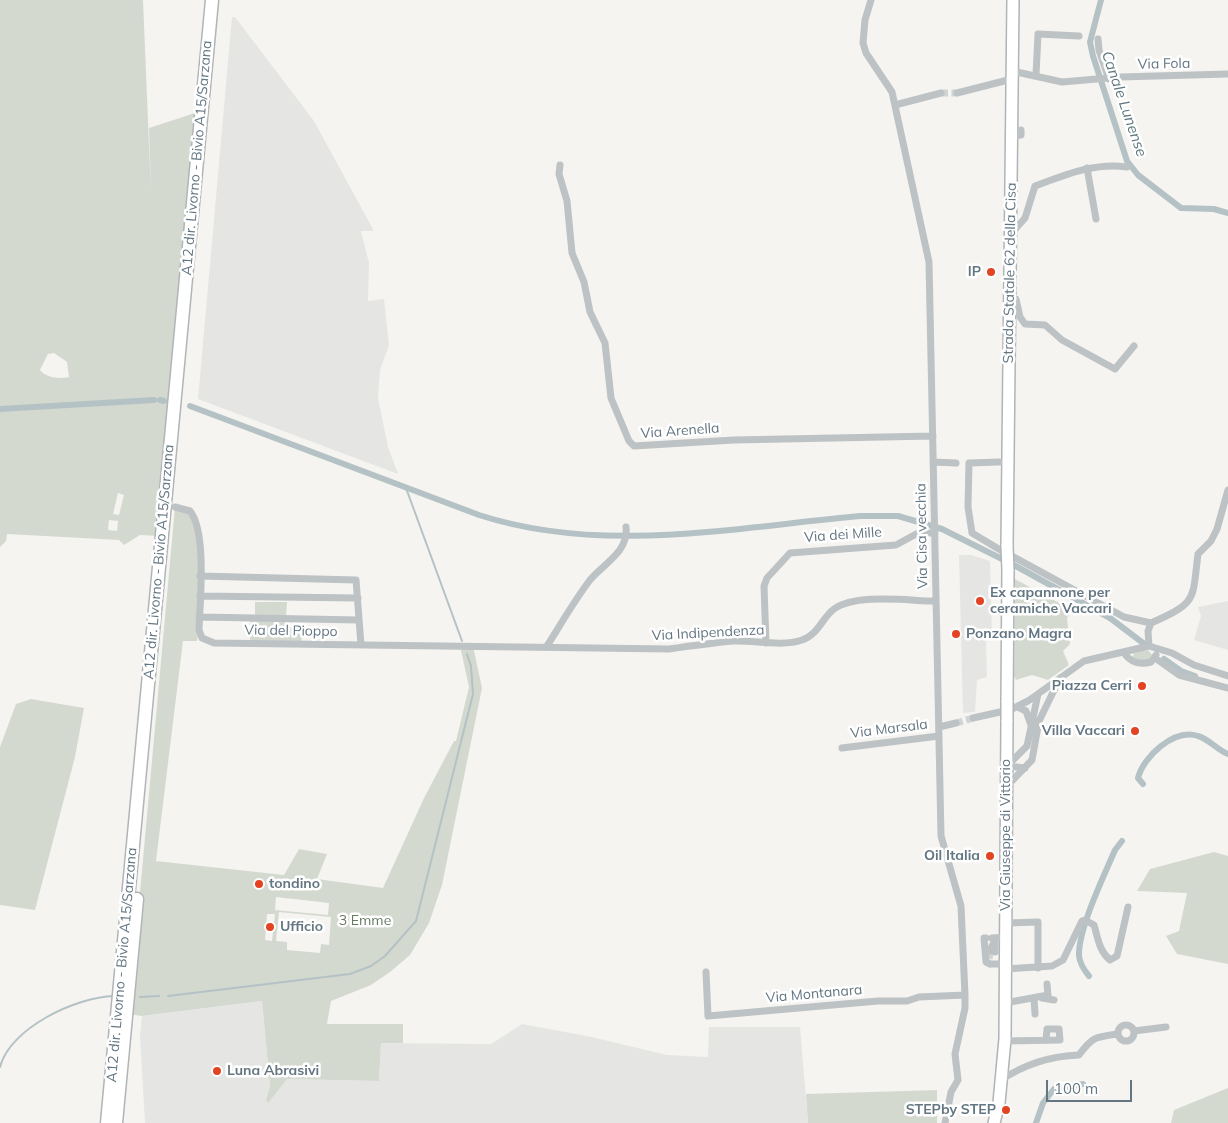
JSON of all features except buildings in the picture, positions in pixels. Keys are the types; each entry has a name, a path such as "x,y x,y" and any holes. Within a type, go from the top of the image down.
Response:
{"highway":[{"name":"A12 dir. Livorno - Bivio A15/Sarzana","path":"107,1123 212,0"},
{"path":"116,1123 220,0"}],"main road":[{"name":"Strada Statale 62 della Cisa","path":"1012,706 1007,551 1010,300 1011,235 1019,135 1012,75 1013,0"},
{"path":"1007,747 1003,716 1012,706"},
{"name":"Via Giuseppe di Vittorio","path":"1006,923 1007,747"},
{"path":"994,1123 999,1104 1005,1041 1005,1003 992,960 994,938 1006,923"}],"street":[{"name":"Via Cisa vecchia","path":"871,0 865,20 863,43 866,53 892,92 929,262 941,836 961,906 965,995 965,1008 955,1054 958,1080 951,1092 945,1123"},
{"path":"1036,75 1038,34 1079,36"},
{"path":"1098,39 1104,80"},
{"name":"Via Fola","path":"1012,75 1036,75 1062,82 1228,74"},
{"path":"957,93 1012,75"},
{"path":"895,105 941,93"},
{"name":"Via Arenella","path":"560,165 560,180 567,201 572,254 584,282 590,312 605,343 611,398 629,441 634,446 734,440 933,436"},
{"path":"1011,235 1025,218 1035,186 1087,168 1117,165 1127,167"},
{"path":"1087,168 1096,219"},
{"path":"1010,300 1016,299 1020,317 1025,324 1045,325 1062,340 1115,368 1134,346"},
{"path":"934,462 956,463"},
{"path":"999,462 969,463 968,506 972,533 1124,617 1151,623 1179,609 1192,596 1196,584 1198,554 1211,541 1217,529 1228,490"},
{"name":"Via del Pioppo","path":"175,507 190,511 196,522 200,576 200,634 207,641 214,643 526,646"},
{"path":"547,646 592,578 609,563 626,531"},
{"name":"Via dei Mille","path":"766,643 764,586 768,578 790,553 896,545 918,533 935,531"},
{"path":"200,576 356,580 361,645"},
{"path":"200,596 358,598"},
{"name":"Via Indipendenza","path":"526,646 669,649 735,641 766,643 801,641 818,629 832,611 853,602 936,601"},
{"path":"200,617 359,620"},
{"path":"1149,646 1148,631 1151,623"},
{"path":"1012,706 1038,694 1090,658 1149,646 1194,665 1228,676"},
{"path":"1124,652 1128,658 1140,664 1151,662 1155,658 1158,649"},
{"path":"1155,658 1178,676 1228,688"},
{"path":"1006,786 1032,760 1039,722 1060,677"},
{"path":"1038,694 1047,704"},
{"path":"1007,766 1027,746 1038,694"},
{"path":"1012,706 1026,711 1031,728"},
{"path":"973,718 1003,716"},
{"path":"939,727 956,723"},
{"name":"Via Marsala","path":"842,748 939,736"},
{"path":"1007,747 1020,753"},
{"path":"1007,766 1026,768"},
{"path":"992,960 1038,968 1052,966 1063,960 1082,921 1088,921 1105,956 1110,960 1114,959 1118,956 1128,907"},
{"path":"1006,923 1038,922 1038,968"},
{"path":"984,938 994,938 992,960 984,938"},
{"name":"Via Montanara","path":"706,972 708,1016 878,1001 907,1001 919,997 965,995"},
{"path":"1005,1003 1048,995 1047,984"},
{"path":"1035,997 1054,1000"},
{"path":"1035,997 1035,1014"},
{"path":"1125,1024 1131,1026 1134,1031 1132,1038 1127,1041 1119,1039 1117,1034 1118,1028 1125,1024"},
{"path":"1134,1031 1166,1027"},
{"path":"1001,1080 1017,1069 1037,1062 1079,1055 1089,1041 1096,1037 1117,1034"},
{"path":"1005,1041 1046,1039"}],"shaded area":[{"path":"232,17 235,17 314,121 374,231 361,231 369,263 368,301 384,299 389,345 380,370 378,398 388,447 398,474 198,399"},
{"path":"959,555 971,555 990,561 992,635 986,639 987,677 977,680 975,712 963,713"},
{"path":"1228,601 1228,650 1194,640 1201,616 1198,607"},
{"path":"262,1001 270,1086 266,1100 287,1079 379,1081 381,1043 491,1044 522,1024 592,1037 667,1055 708,1057 709,1027 800,1027 808,1123 145,1123 140,1037 142,1016"}],"green space":[{"path":"0,0 143,0 151,193 149,128 195,113 206,0 210,0 160,536 140,535 124,545 119,540 7,534 6,541 0,547","holes":["54,353 67,362 69,377 53,377 46,375 40,370 48,354","118,493 124,495 119,515 113,514","109,520 118,521 117,531 108,530"]},
{"name":"3 Emme","path":"175,507 194,516 201,560 199,630 197,641 183,641 156,861 284,875 299,849 327,854 317,879 383,888 424,798 454,741 456,741 469,687 460,646 473,646 482,688 442,885 429,923 410,955 390,972 371,985 331,1001 327,1024 403,1024 403,1043 381,1043 379,1081 287,1079 268,1103 266,1100 270,1086 262,1001 142,1016 129,1014","holes":["276,897 329,903 328,915 275,910","279,912 331,917 329,945 321,944 320,953 287,950 287,942 276,941","267,914 275,914 272,941 265,940"]},
{"path":"1015,579 1072,610 1067,618 1070,644 1063,651 1069,665 1048,680 1032,675 1016,680 1014,676"},
{"path":"255,602 287,602 286,616 290,617 289,627 298,627 297,632 302,636 301,643 250,641 251,616 255,616"},
{"path":"1148,650 1152,655 1148,660 1141,662 1133,657 1134,652"},
{"path":"31,699 84,708 75,757 35,910 0,905 0,747 16,704"},
{"path":"1214,852 1228,856 1228,964 1177,954 1166,936 1179,931 1187,893 1137,891 1150,869"},
{"path":"1228,1088 1228,1123 1171,1123 1174,1110"},
{"path":"937,1090 937,1123 808,1123 806,1094"}],"waterway":[{"name":"Canale Lunense","path":"1101,0 1090,42 1127,161 1138,175 1181,208 1214,209 1228,213"},
{"path":"0,409 154,400"},
{"path":"160,400 164,401"},
{"path":"190,406 479,515 526,527 573,534 669,535 861,516 898,516 942,529 1014,565 1110,618 1143,643"},
{"path":"406,488 462,641"},
{"path":"168,996 350,974 371,966 385,956 416,921 473,694 471,666 467,654"},
{"path":"1164,659 1181,671 1195,676"},
{"name":"Canale Lunense","path":"1143,784 1138,778 1146,761 1161,746 1179,736 1198,736 1228,754"},
{"name":"Canale Lunense","path":"1089,976 1082,967 1079,956 1083,932 1092,903 1115,850 1122,841"},
{"path":"0,1067 6,1053 17,1040 46,1017 82,1002 114,996"},
{"path":"140,997 159,996"},
{"name":"Canale Lunense","path":"1036,1123 1043,1103 1054,1089 1083,1084"}],"tunnel":[{"path":"941,93 957,93"},
{"path":"956,723 973,718"},
{"path":"989,959 990,951"}],"place":[{"name":"IP","path":"991,272"},
{"name":"Ex capannone per ceramiche Vaccari","path":"980,601"},
{"name":"Ponzano Magra","path":"956,634"},
{"name":"Piazza Cerri","path":"1142,686"},
{"name":"Villa Vaccari","path":"1135,731"},
{"name":"Oil Italia","path":"990,856"},
{"name":"tondino","path":"259,884"},
{"name":"Ufficio","path":"270,927"},
{"name":"Luna Abrasivi","path":"217,1071"},
{"name":"STEPby STEP","path":"1006,1110"}]}
